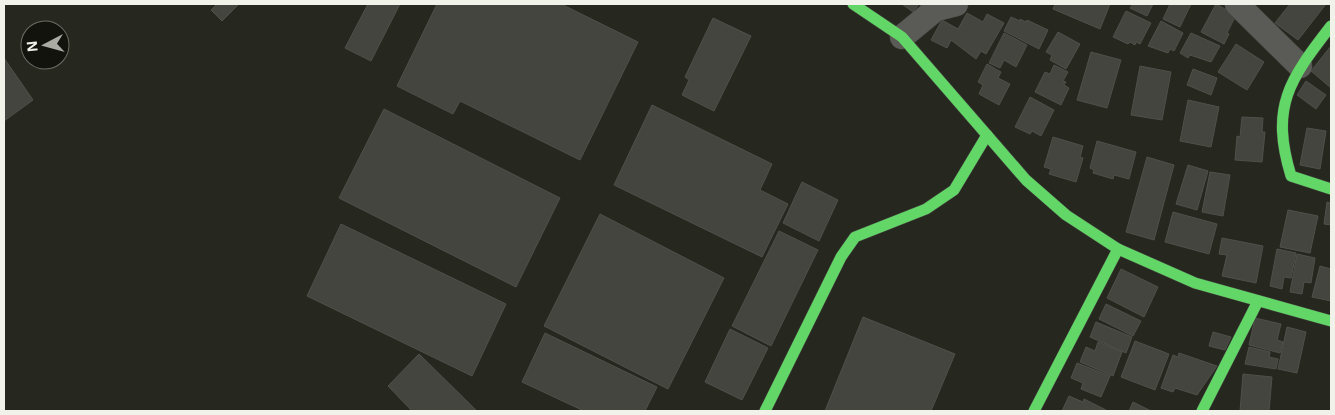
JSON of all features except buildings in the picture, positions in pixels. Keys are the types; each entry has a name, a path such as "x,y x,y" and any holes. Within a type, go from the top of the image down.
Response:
{"street":[{"path":"853,4 902,37 1026,180 1066,215 1118,249 1195,283 1331,321"},
{"path":"902,37 936,9 956,4"},
{"path":"1237,4 1300,66"},
{"path":"1331,26 1300,66 1283,104 1281,136 1291,176 1331,189"},
{"path":"765,411 841,257 855,236 926,209 954,190 987,135"},
{"path":"1034,411 1118,249"},
{"path":"1202,411 1258,301"}],"traffic: fast":[{"path":"853,4 902,37 1026,180 1066,215 1118,249 1195,283 1331,321"},
{"path":"1331,26 1294,79 1287,95 1283,112 1282,131 1291,176 1331,189"},
{"path":"765,411 841,257 855,237 926,209 954,190 987,135"},
{"path":"1034,411 1118,249"},
{"path":"1202,411 1258,301"}]}
